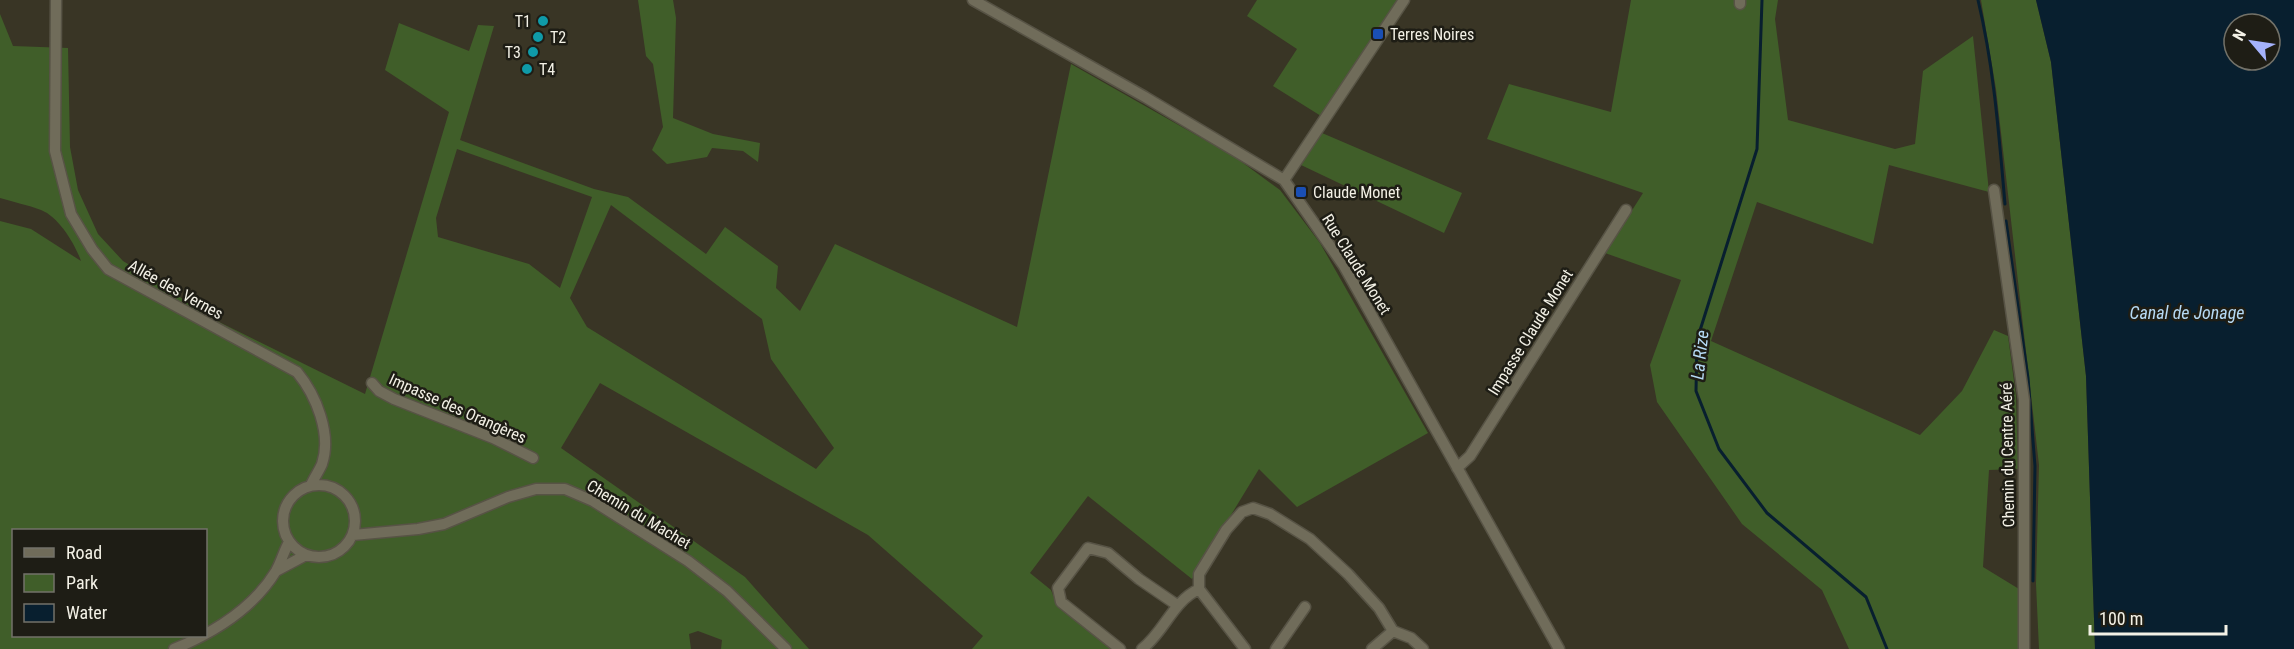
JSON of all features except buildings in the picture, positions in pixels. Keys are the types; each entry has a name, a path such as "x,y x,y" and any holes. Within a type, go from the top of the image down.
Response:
{"street":[{"name":"Allée des Vernes","path":"56,0 55,151 71,214 92,249 108,269 297,372 312,391 324,432 322,462 311,485"},
{"name":"Rue Claude Monet","path":"973,0 1284,180 1344,266 1558,649"},
{"path":"1284,180 1404,0"},
{"name":"Chemin du Centre Aéré","path":"1994,190 2024,400 2024,649"},
{"name":"Impasse Claude Monet","path":"1457,468 1470,456 1626,210"},
{"name":"Impasse des Orangères","path":"372,383 379,391 394,399 493,438 533,458"},
{"name":"Allée des Vernes","path":"322,462 333,487"},
{"path":"322,484 333,487 349,499 356,519 353,535 339,552 329,556 306,555 289,542 284,531 285,508 291,497 311,485 322,484"},
{"name":"Chemin du Machet","path":"353,535 418,529 444,524 508,497 536,489 565,489 593,501 688,561 726,591 786,649"},
{"path":"1245,649 1199,590 1199,574 1226,530 1242,512 1253,508 1270,514 1311,539 1364,591 1393,631 1411,638 1423,649"},
{"path":"356,519 379,532"},
{"path":"207,635 235,616 260,592 276,571 289,542"},
{"path":"1120,649 1061,602 1059,596 1058,588 1088,548 1108,553 1139,579 1177,605"},
{"path":"276,571 306,555"},
{"path":"1142,649 1167,622 1177,605 1188,595 1199,590"},
{"path":"1276,649 1305,607"},
{"path":"1372,649 1393,631"},
{"path":"174,649 204,637"}],"green space":[{"path":"638,0 673,0 676,18 673,118 713,134 760,143 758,162 743,151 712,148 707,157 667,164 652,150 663,127 653,64 646,56"},
{"path":"1257,0 1398,0 1321,116 1273,86 1297,49 1247,16"},
{"path":"1631,0 1778,0 1775,19 1788,120 1895,149 1915,144 1923,71 1973,36 1989,192 1889,165 1873,244 1757,202 1711,341 1920,435 1962,391 1994,330 2008,336 2016,396 2018,469 1989,470 1983,567 2019,589 2018,649 1849,649 1822,590 1742,524 1657,402 1650,365 1681,280 1605,253 1643,193 1487,139 1509,84 1611,112"},
{"path":"1981,0 2036,0 2051,62 2086,376 2095,649 2039,649 2036,584 2039,465 1996,89"},
{"path":"0,14 13,46 68,48 70,147 78,190 98,234 123,261 166,287 205,315 365,394 449,112 385,70 399,23 469,51 478,25 494,26 460,140 594,189 628,197 706,254 725,227 778,266 776,288 800,311 835,244 1017,327 1071,64 1235,157 1280,190 1320,243 1428,433 1297,507 1259,469 1192,579 1088,496 1030,573 1051,590 1056,603 1116,649 972,649 983,636 868,535 600,383 561,448 745,577 809,649 721,649 722,640 698,631 689,634 691,649 0,649 0,221 31,229 81,261 66,232 48,214 36,208 0,198","holes":["457,149 592,197 560,288 529,264 438,237 436,218","611,205 762,319 771,359 834,448 816,469 587,327 570,298"]},
{"path":"1322,133 1462,193 1444,233 1301,165"}],"water":[{"name":"Canal de Jonage","path":"2036,0 2294,0 2294,649 2095,649 2086,376 2051,62"}],"waterway":[{"name":"La Rize","path":"1762,0 1757,149 1697,340 1696,391 1719,449 1767,513 1866,597 1887,649"},
{"path":"1978,0 1992,76 2005,204"},
{"path":"2006,221 2028,378 2035,466 2033,581"}],"place":[{"name":"T1","path":"543,21"},
{"name":"Terres Noires","path":"1378,34"},
{"name":"T2","path":"538,37"},
{"name":"T3","path":"533,52"},
{"name":"T4","path":"527,69"},
{"name":"Claude Monet","path":"1301,192"}]}
